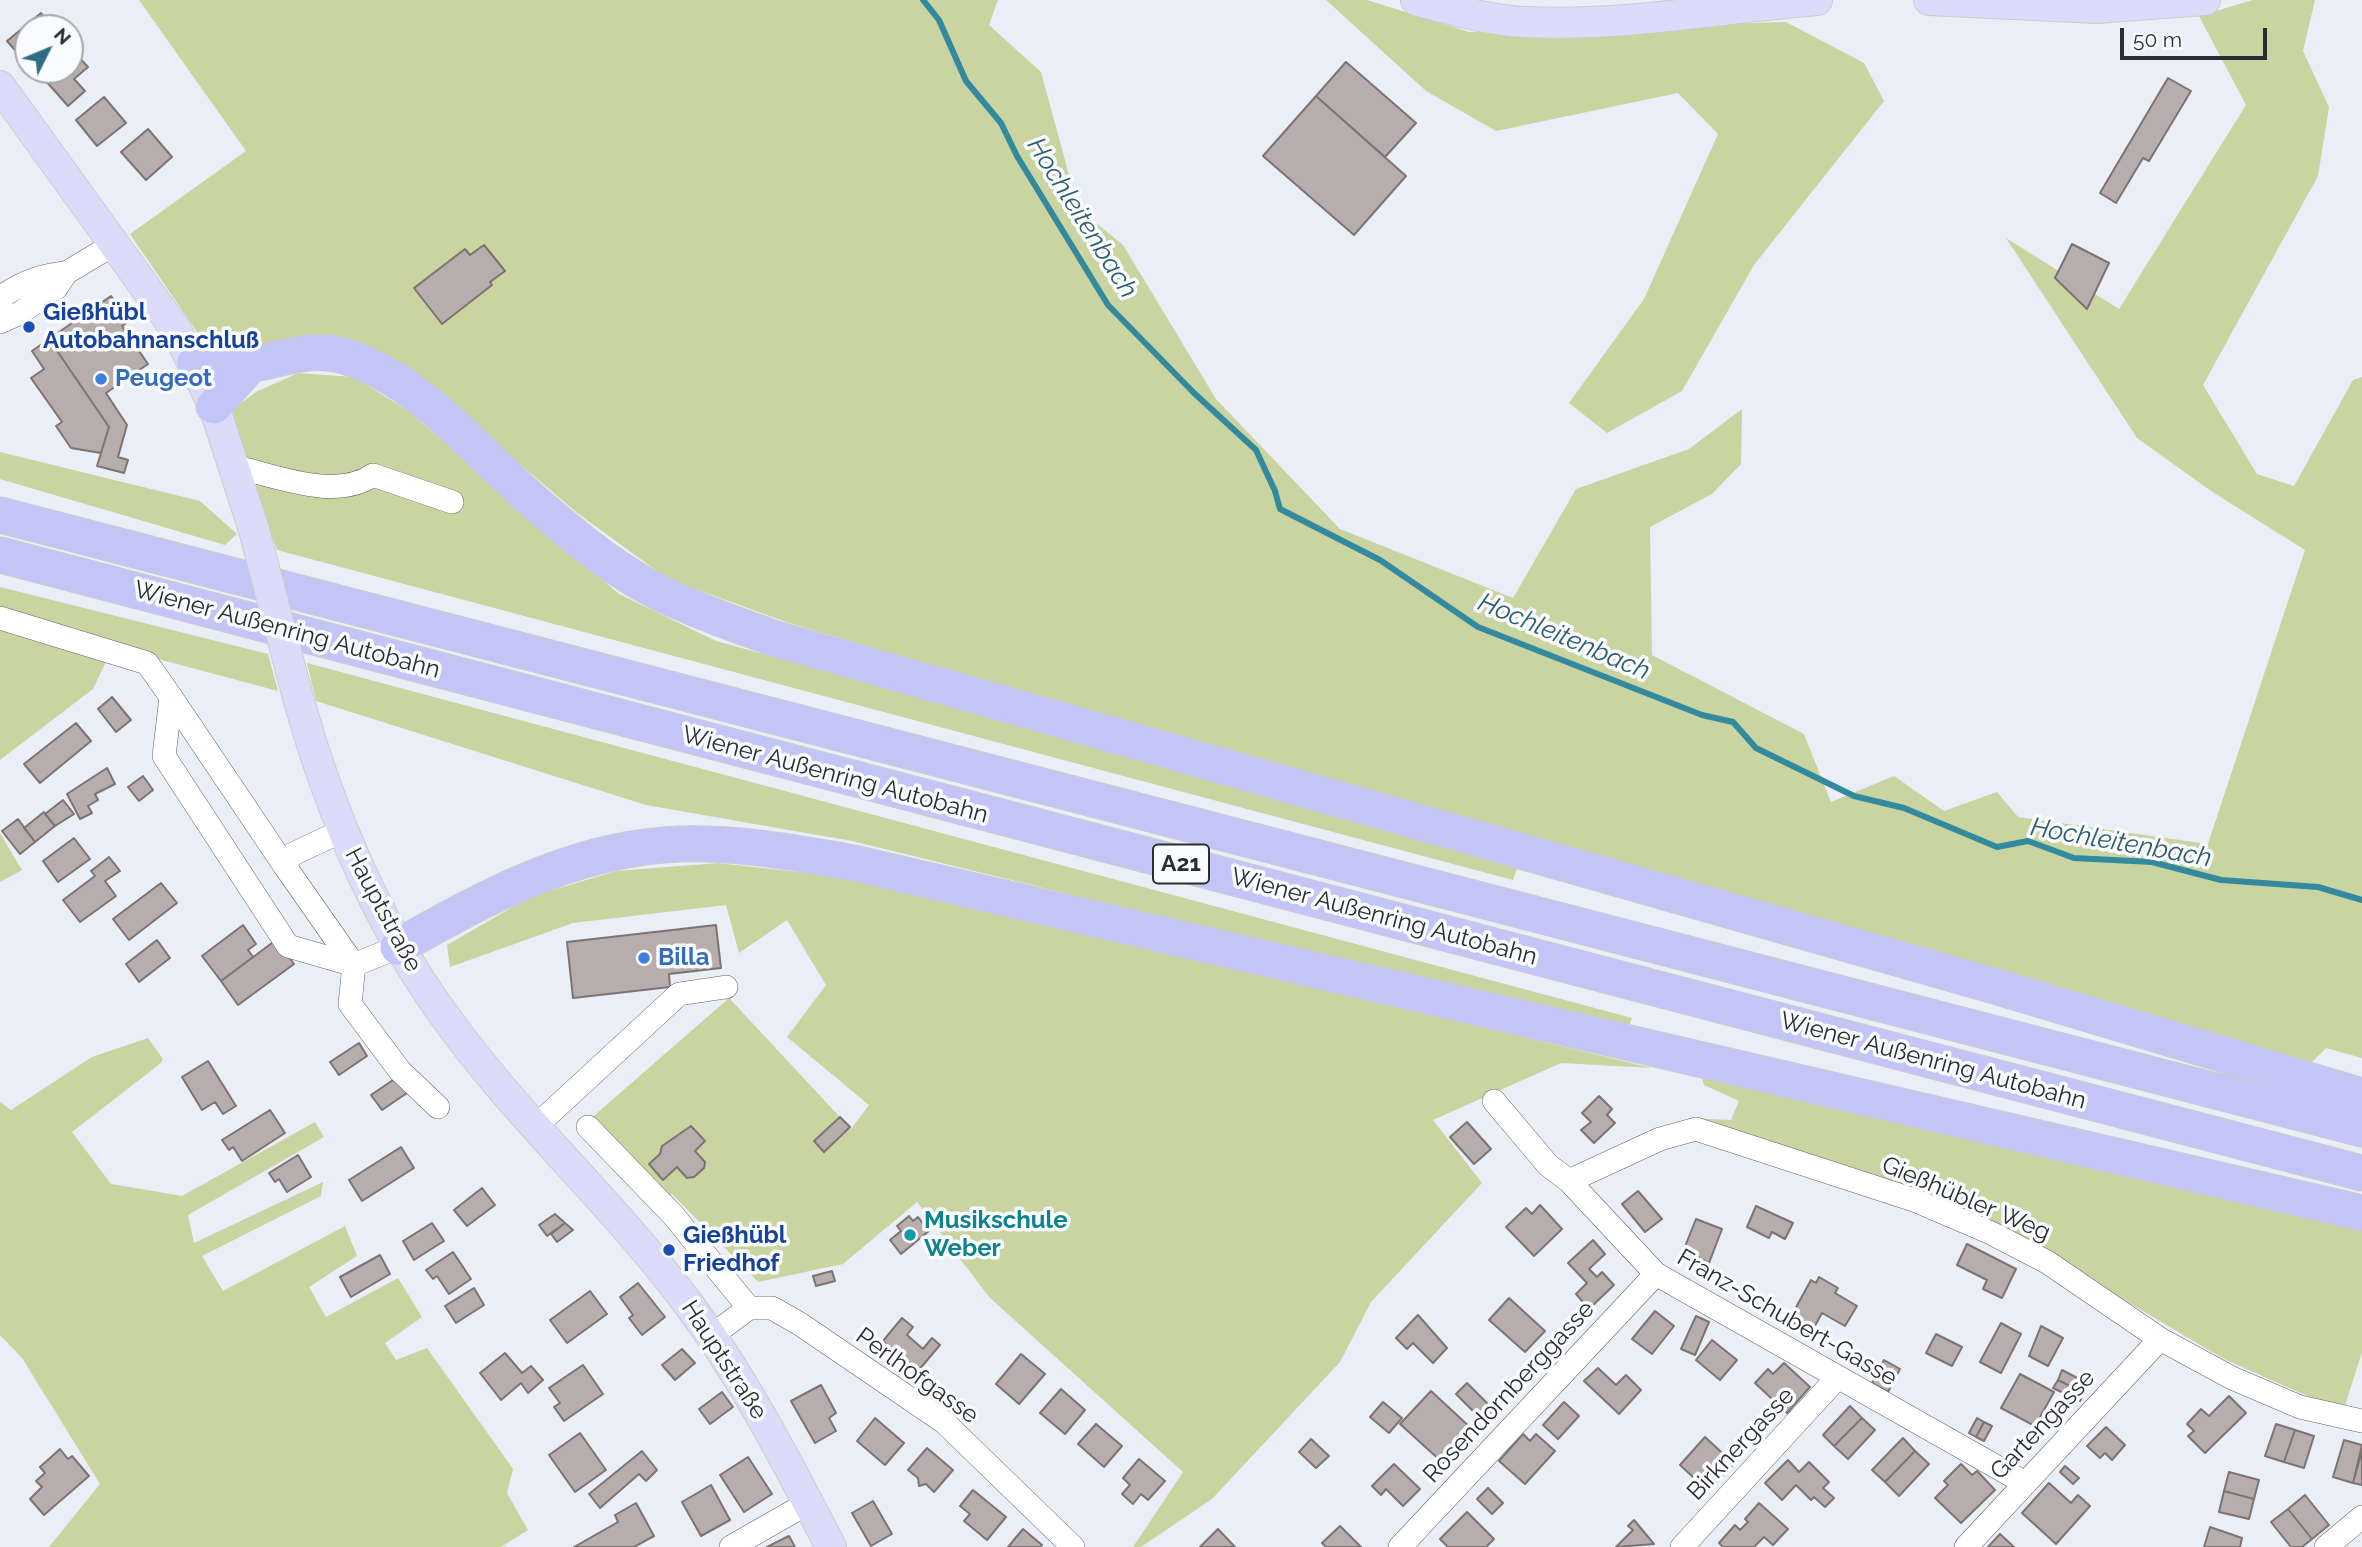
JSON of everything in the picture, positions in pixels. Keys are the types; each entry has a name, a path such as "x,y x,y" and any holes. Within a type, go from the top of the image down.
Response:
{"highway":[{"path":"195,363 250,365 280,356 320,352 367,364 413,393 545,512 627,574 698,610 773,638 1991,985 2362,1096"},
{"path":"214,405 250,365"},
{"name":"Wiener Außenring Autobahn","path":"0,515 2362,1129"},
{"name":"Wiener Außenring Autobahn","path":"0,555 2362,1173"},
{"path":"398,947 452,915 571,864 621,851 664,845 769,849 854,863 2362,1213"}],"main road":[{"path":"1416,0 1489,18 1523,22 1586,23 1817,0"},
{"path":"1929,0 2096,8 2205,0"},
{"name":"Hauptstraße","path":"0,86 116,243 176,330 195,363 214,405 236,467 315,757 342,831 398,947 442,1013 654,1261 711,1336 831,1547"}],"street":[{"path":"0,298 34,279 66,273 116,243"},
{"path":"0,321 20,313 56,288 66,273"},
{"path":"236,467 327,487 360,484 373,475 452,502"},
{"path":"0,618 147,663 354,965 350,1004 400,1071 438,1107"},
{"path":"171,697 164,757 288,946 354,965 398,947"},
{"path":"284,865 293,854 342,831"},
{"path":"536,1126 679,994 726,987"},
{"name":"Franz-Schubert-Gasse","path":"1494,1101 1548,1165 1569,1181 1656,1274 2025,1483"},
{"path":"588,1127 673,1216 749,1308 711,1336"},
{"name":"Gießhübler Weg","path":"1569,1181 1660,1139 1696,1129 1914,1200 1991,1233 2047,1262 2160,1339 2232,1378 2300,1407 2362,1421"},
{"name":"Rosendornberggasse","path":"1400,1547 1656,1274"},
{"name":"Perlhofgasse","path":"749,1308 772,1308 800,1324 944,1422 1073,1547"},
{"name":"Gartengasse","path":"1966,1547 2160,1339"},
{"name":"Birknergasse","path":"1682,1547 1838,1377"},
{"path":"732,1547 808,1503"},
{"path":"2326,1547 2362,1517"}],"green space":[{"path":"139,0 998,0 989,25 1041,72 1078,208 1123,245 1216,399 1340,529 1513,598 1576,489 1689,449 1742,409 1741,464 1712,494 1650,527 1652,655 1804,734 1831,802 1894,776 1944,811 1997,792 2018,817 2208,844 2305,550 2211,491 2137,438 2006,238 2119,309 2246,105 2199,16 2253,0 2315,0 2303,51 2329,107 2318,176 2203,385 2257,474 2294,486 2353,380 2362,377 2362,1058 2326,1048 2311,1063 1458,820 789,623 668,579 576,512 431,388 253,351 210,351 130,234 246,151"},
{"path":"1326,0 1367,0 1469,32 1786,22 1864,63 1884,101 1754,265 1682,391 1607,433 1569,403 1644,299 1718,134 1678,93 1496,131 1426,91"},
{"path":"298,373 354,377 407,410 619,594 716,641 1519,862 1513,880 277,550 252,486 231,411 256,392"},
{"path":"0,452 200,501 237,534 225,545 0,479"},
{"path":"0,587 268,654 278,691 113,647 93,689 0,760"},
{"path":"307,663 1632,1018 1627,1031 852,841 646,805 316,701"},
{"path":"0,833 22,870 0,882"},
{"path":"718,863 870,880 1652,1068 1561,1063 1433,1120 1482,1183 1371,1302 1340,1362 1212,1499 1141,1547 1133,1547 1183,1472 989,1297 917,1202 843,1264 758,1282 672,1194 664,1200 588,1121 729,998 851,1129 869,1105 787,1037 826,985 787,920 739,953 726,905 573,923 450,967 447,945 530,897 616,871"},
{"path":"148,1038 163,1059 161,1063 72,1132 111,1184 182,1196 315,1122 324,1137 188,1215 194,1243 323,1182 321,1196 202,1256 223,1291 345,1226 357,1256 309,1287 326,1317 398,1278 422,1317 385,1343 396,1360 427,1348 513,1469 507,1493 528,1530 501,1547 49,1547 100,1484 22,1358 0,1335 0,1102 11,1110 92,1057"},
{"path":"1701,1074 2362,1224 2362,1352 2343,1412 2222,1358 1983,1216 1688,1118 1731,1120 1739,1101 1704,1085"}],"building":[{"path":"14,35 14,49 7,41"},
{"path":"1346,62 1416,123 1385,157 1316,96"},
{"path":"2168,78 2191,91 2149,161 2143,158 2116,203 2100,193"},
{"path":"49,84 79,84 85,91 68,106"},
{"path":"1316,96 1406,176 1354,235 1263,156"},
{"path":"104,97 126,123 97,146 76,120"},
{"path":"148,129 172,157 146,180 121,152"},
{"path":"2072,244 2109,263 2087,309 2055,278"},
{"path":"484,245 505,271 490,282 492,285 442,324 414,288 465,249 470,255"},
{"name":"Peugeot","path":"111,296 129,321 122,326 148,364 106,393 127,425 118,457 128,460 124,473 97,466 109,427 49,339"},
{"path":"49,339 109,427 101,453 71,448 56,426 62,422 31,378 44,369 32,351"},
{"path":"112,697 131,720 116,732 98,709"},
{"path":"76,723 91,741 40,783 24,764"},
{"path":"107,768 115,784 95,794 98,800 88,806 92,813 80,819 67,794"},
{"path":"143,776 153,790 139,801 128,787"},
{"path":"63,800 74,814 55,826 45,814"},
{"path":"44,812 55,826 35,842 24,828"},
{"path":"18,819 35,842 20,854 2,831"},
{"path":"74,838 90,859 58,882 43,861"},
{"path":"109,857 120,871 105,881 116,896 80,922 63,900 95,876 91,871"},
{"path":"161,883 177,903 129,940 113,919"},
{"path":"243,925 256,944 248,950 253,957 221,981 202,956"},
{"name":"Billa","path":"716,925 721,968 669,974 670,987 573,998 567,942"},
{"path":"157,940 170,958 139,982 126,964"},
{"path":"276,940 294,964 238,1005 221,981"},
{"path":"359,1043 367,1056 339,1075 330,1062"},
{"path":"208,1061 236,1106 223,1114 215,1102 202,1110 182,1077"},
{"path":"396,1078 407,1093 382,1110 371,1095"},
{"path":"1599,1096 1612,1109 1607,1115 1615,1123 1594,1143 1581,1130 1591,1122 1582,1113"},
{"path":"270,1110 285,1133 242,1161 233,1147 229,1150 222,1140"},
{"path":"840,1117 850,1127 824,1152 814,1141"},
{"path":"1467,1122 1491,1149 1474,1164 1450,1137"},
{"path":"691,1126 705,1141 695,1151 705,1162 704,1168 694,1177 687,1178 677,1167 663,1180 649,1164 660,1154 662,1146"},
{"path":"401,1147 414,1168 362,1201 349,1180"},
{"path":"298,1155 311,1177 287,1192 279,1179 275,1182 269,1173"},
{"path":"482,1188 495,1205 467,1226 454,1210"},
{"path":"1638,1191 1662,1219 1645,1232 1622,1204"},
{"path":"1540,1205 1562,1229 1534,1256 1506,1227 1526,1208 1532,1214"},
{"path":"1756,1206 1793,1223 1785,1239 1772,1232 1769,1238 1747,1227"},
{"path":"555,1214 565,1223 547,1236 539,1225"},
{"name":"Musikschule Weber","path":"909,1216 913,1221 918,1217 929,1231 901,1254 890,1240 901,1231 897,1226"},
{"path":"1696,1219 1722,1229 1709,1263 1684,1249"},
{"path":"432,1223 444,1241 414,1260 403,1241"},
{"path":"565,1223 573,1230 557,1242 551,1234"},
{"path":"1593,1240 1605,1254 1589,1269 1597,1277 1602,1272 1614,1285 1589,1309 1576,1294 1587,1283 1568,1263"},
{"path":"1967,1244 2016,1269 2002,1298 1983,1289 1987,1280 1957,1265"},
{"path":"453,1252 471,1279 449,1294 437,1276 433,1279 426,1270"},
{"path":"380,1255 390,1274 351,1297 340,1277"},
{"path":"832,1271 835,1281 816,1286 813,1276"},
{"path":"1819,1277 1838,1288 1835,1293 1857,1306 1845,1326 1822,1313 1811,1333 1789,1320 1811,1280 1816,1283"},
{"path":"638,1283 665,1317 642,1335 629,1318 633,1315 620,1297"},
{"path":"474,1288 484,1305 456,1323 445,1306"},
{"path":"590,1291 607,1314 567,1343 550,1320"},
{"path":"1509,1298 1545,1331 1525,1352 1489,1320"},
{"path":"1655,1311 1674,1326 1652,1354 1632,1339"},
{"path":"1418,1315 1447,1348 1433,1363 1413,1343 1407,1349 1396,1338"},
{"path":"1696,1316 1709,1322 1695,1355 1681,1349"},
{"path":"902,1318 913,1327 907,1335 923,1349 932,1338 940,1345 918,1371 883,1341"},
{"path":"2001,1323 2021,1334 2001,1373 1980,1362"},
{"path":"2041,1326 2063,1338 2048,1366 2029,1356"},
{"path":"1936,1334 1962,1347 1952,1366 1926,1353"},
{"path":"1712,1340 1737,1360 1720,1380 1696,1360"},
{"path":"682,1349 695,1363 675,1380 662,1365"},
{"path":"505,1353 522,1373 531,1366 543,1380 528,1393 521,1383 501,1400 480,1373"},
{"path":"1021,1354 1045,1374 1019,1404 996,1384"},
{"path":"1884,1360 1900,1369 1888,1392 1872,1383"},
{"path":"1784,1363 1810,1387 1787,1413 1755,1383 1768,1369 1773,1374"},
{"path":"583,1365 603,1394 564,1421 554,1407 560,1403 549,1388"},
{"path":"1598,1368 1616,1385 1626,1375 1641,1390 1619,1414 1584,1381"},
{"path":"2062,1370 2089,1384 2084,1393 2058,1380"},
{"path":"2020,1374 2054,1392 2035,1426 2001,1408"},
{"path":"2058,1380 2084,1393 2080,1401 2053,1388"},
{"path":"1467,1383 1498,1414 1487,1425 1456,1394"},
{"path":"821,1385 836,1413 829,1418 836,1431 815,1443 791,1401"},
{"path":"1061,1389 1085,1410 1065,1434 1040,1413"},
{"path":"1431,1391 1473,1430 1443,1463 1400,1424"},
{"path":"722,1392 733,1407 710,1424 699,1409"},
{"path":"2229,1396 2246,1413 2205,1453 2188,1436 2194,1431 2187,1424 2201,1409 2209,1416"},
{"path":"1383,1402 1402,1418 1389,1433 1370,1417"},
{"path":"1564,1402 1579,1416 1558,1439 1543,1425"},
{"path":"1850,1406 1862,1418 1834,1446 1823,1435"},
{"path":"875,1418 904,1443 885,1465 857,1441"},
{"path":"1862,1418 1875,1430 1848,1459 1834,1446"},
{"path":"1977,1418 1984,1422 1976,1437 1969,1433"},
{"path":"1984,1422 1992,1426 1984,1441 1976,1437"},
{"path":"1096,1424 1122,1446 1104,1467 1078,1444"},
{"path":"2276,1424 2295,1430 2284,1462 2265,1456"},
{"path":"2106,1427 2125,1445 2112,1460 2105,1453 2100,1458 2087,1446"},
{"path":"2295,1430 2314,1436 2304,1468 2284,1462"},
{"path":"580,1433 606,1470 575,1492 549,1455"},
{"path":"1523,1434 1530,1441 1536,1434 1555,1451 1525,1484 1499,1461"},
{"path":"1705,1437 1734,1464 1708,1491 1680,1465"},
{"path":"1903,1438 1915,1451 1885,1482 1872,1470"},
{"path":"1311,1439 1329,1456 1316,1468 1299,1452"},
{"path":"2344,1440 2362,1445 2353,1483 2333,1477"},
{"path":"927,1448 953,1470 934,1492 926,1484 919,1486 918,1478 908,1470"},
{"path":"60,1449 68,1459 72,1456 89,1476 44,1515 30,1499 42,1487 36,1481 45,1473 40,1467"},
{"path":"642,1451 657,1470 646,1481 639,1474 600,1508 589,1494"},
{"path":"1915,1451 1929,1464 1899,1496 1885,1482"},
{"path":"2362,1451 2362,1485 2353,1483"},
{"path":"748,1457 772,1494 744,1512 720,1475"},
{"path":"1139,1459 1165,1481 1148,1500 1141,1494 1133,1504 1122,1494 1130,1485 1123,1478"},
{"path":"1788,1460 1799,1472 1809,1462 1829,1482 1823,1488 1834,1498 1825,1507 1814,1497 1811,1500 1796,1485 1782,1500 1765,1483"},
{"path":"1394,1464 1420,1489 1403,1506 1386,1489 1381,1495 1372,1486"},
{"path":"1961,1464 1972,1475 1977,1471 1995,1490 1961,1523 1935,1498 1948,1485 1944,1481"},
{"path":"2065,1466 2079,1478 2073,1484 2060,1472"},
{"path":"2229,1472 2259,1480 2254,1499 2224,1491"},
{"path":"2049,1483 2071,1503 2078,1495 2090,1506 2056,1544 2022,1513"},
{"path":"711,1485 730,1520 701,1536 682,1502"},
{"path":"1488,1488 1503,1503 1492,1514 1477,1499"},
{"path":"973,1490 1006,1517 987,1540 964,1521 970,1514 960,1506"},
{"path":"2224,1491 2254,1499 2249,1519 2219,1512"},
{"path":"2305,1495 2329,1525 2312,1539 2288,1509"},
{"path":"873,1501 892,1534 871,1546 852,1513"},
{"path":"636,1503 654,1536 634,1547 574,1547 618,1522 615,1515"},
{"path":"1759,1503 1788,1529 1773,1545 1764,1537 1754,1547 1723,1547 1719,1543 1735,1525 1740,1530 1748,1522 1745,1519"},
{"path":"2288,1509 2312,1539 2302,1547 2291,1547 2271,1522"},
{"path":"1467,1512 1494,1539 1486,1547 1448,1547 1440,1539"},
{"path":"1634,1520 1654,1544 1616,1547 1633,1530 1628,1526"},
{"path":"1340,1526 1361,1547 1326,1547 1322,1543"},
{"path":"2210,1527 2242,1538 2240,1547 2204,1547"},
{"path":"1023,1529 1042,1545 1008,1547"},
{"path":"1218,1529 1235,1547 1200,1547"},
{"path":"2000,1534 2014,1547 1988,1547"},
{"path":"789,1536 795,1547 767,1547"}],"waterway":[{"name":"Hochleitenbach","path":"923,0 939,20 966,81 1001,123 1017,156 1108,305 1194,393 1256,450 1275,491 1280,509 1380,560 1478,627 1702,715 1733,722 1756,748 1854,796 1904,808 1997,847 2028,841 2074,858 2152,862 2221,880 2318,887 2362,900"}],"place":[{"name":"Gießhübl Autobahnanschluß","path":"29,327"},
{"name":"Peugeot","path":"101,379"},
{"name":"Billa","path":"644,958"},
{"name":"Musikschule Weber","path":"910,1235"},
{"name":"Gießhübl Friedhof","path":"669,1250"}]}
